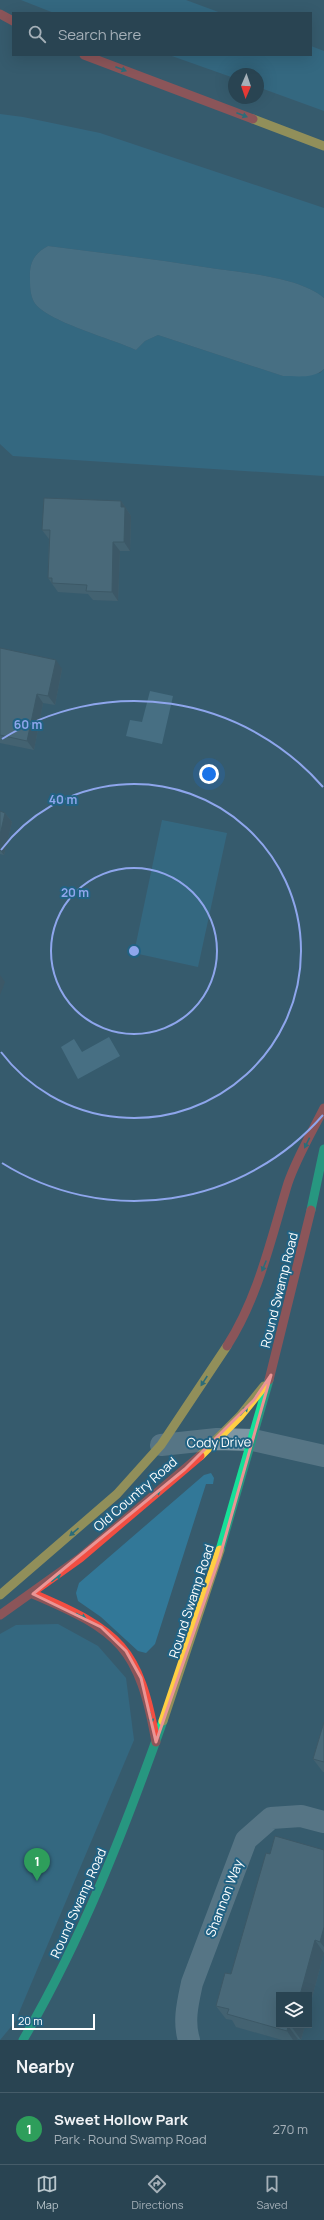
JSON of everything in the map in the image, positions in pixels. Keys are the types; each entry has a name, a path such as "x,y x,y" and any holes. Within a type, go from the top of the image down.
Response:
{"main road":[{"path":"0,14 12,20"},
{"path":"87,56 324,146"},
{"path":"0,1595 117,1494 161,1445 215,1365 243,1316 267,1259 289,1181 324,1108"},
{"name":"Round Swamp Road","path":"23,2040 51,1992 90,1912 133,1808 220,1556 271,1375 300,1258 324,1149"},
{"name":"Old Country Road","path":"0,1615 33,1594 110,1534 217,1439 254,1400 271,1375"},
{"path":"33,1594 70,1610 101,1627 126,1651 141,1678 148,1699 156,1742"}],"street":[{"name":"Cody Drive","path":"161,1445 217,1439 253,1440 324,1456"},
{"name":"Shannon Way","path":"189,2040 186,2031 187,2007 192,1983 246,1840 271,1818 301,1816 324,1822"}],"highlighted area":[{"path":"271,1375 220,1556 156,1742 141,1678 126,1651 101,1627 33,1594 185,1469 254,1400"}],"shaded area":[{"path":"21,0 186,0 218,12 51,12"},
{"path":"312,46 324,51 324,111 264,89 264,68 228,68 228,76 172,56 312,56"},
{"path":"0,114 23,117 100,133 324,208 324,298 314,291 288,281 243,272 48,246 36,255 32,263 30,272 30,287 34,302 51,316 80,329 136,350 145,341 158,335 283,376 320,373 324,369 324,476 13,456 0,444"},
{"path":"48,246 258,275 288,281 314,291 324,298 324,369 310,376 283,376 158,335 145,341 136,350 65,323 41,309 34,302 31,293 30,272 32,263 36,255"},
{"path":"150,691 173,696 162,744 126,736 130,720 142,722"},
{"path":"162,820 227,833 198,967 134,953"},
{"path":"109,1037 120,1056 78,1079 61,1047 74,1039 82,1052"},
{"path":"211,1473 214,1478 213,1484 206,1484 155,1644 146,1653 138,1651 101,1617 78,1601 76,1593 79,1583 204,1475"},
{"path":"58,1624 98,1646 126,1678 134,1740 15,2022 0,2040 0,1634 16,1625"}],"building":[{"path":"44,498 121,501 121,507 125,507 124,542 113,542 112,592 86,591 87,585 52,583 52,578 48,578 50,530 42,530"},
{"path":"0,648 56,660 48,696 37,694 27,741 0,735"},
{"path":"0,811 5,813 0,835"},
{"path":"324,1722 324,1762 313,1759"},
{"path":"275,1836 324,1850 324,1927 320,1942 315,1940 301,1992 276,1992 276,2028 227,2014 229,2009 216,2006 225,1973 231,1974 266,1853 270,1854"},
{"path":"276,2028 288,2028 287,2031"}],"traffic: fast":[{"path":"311,1210 324,1149"},
{"path":"220,1550 269,1380"},
{"path":"23,2040 83,1924 117,1844 163,1721"}],"traffic: slow":[{"path":"253,119 324,146"},
{"path":"0,1595 117,1494 161,1445 227,1346"},
{"path":"200,1456 240,1416 264,1386"},
{"path":"163,1721 220,1550"}],"traffic: jam":[{"path":"0,14 12,20"},
{"path":"87,56 253,119"},
{"path":"227,1346 248,1307 256,1287 292,1173 300,1154 324,1108"},
{"path":"269,1380 311,1210"},
{"path":"0,1615 80,1558 200,1456"},
{"path":"33,1594 87,1619 106,1632 121,1646 133,1663 142,1684 156,1742"}],"place":[{"name":"Sweet Hollow Park","path":"37,1881"}]}
